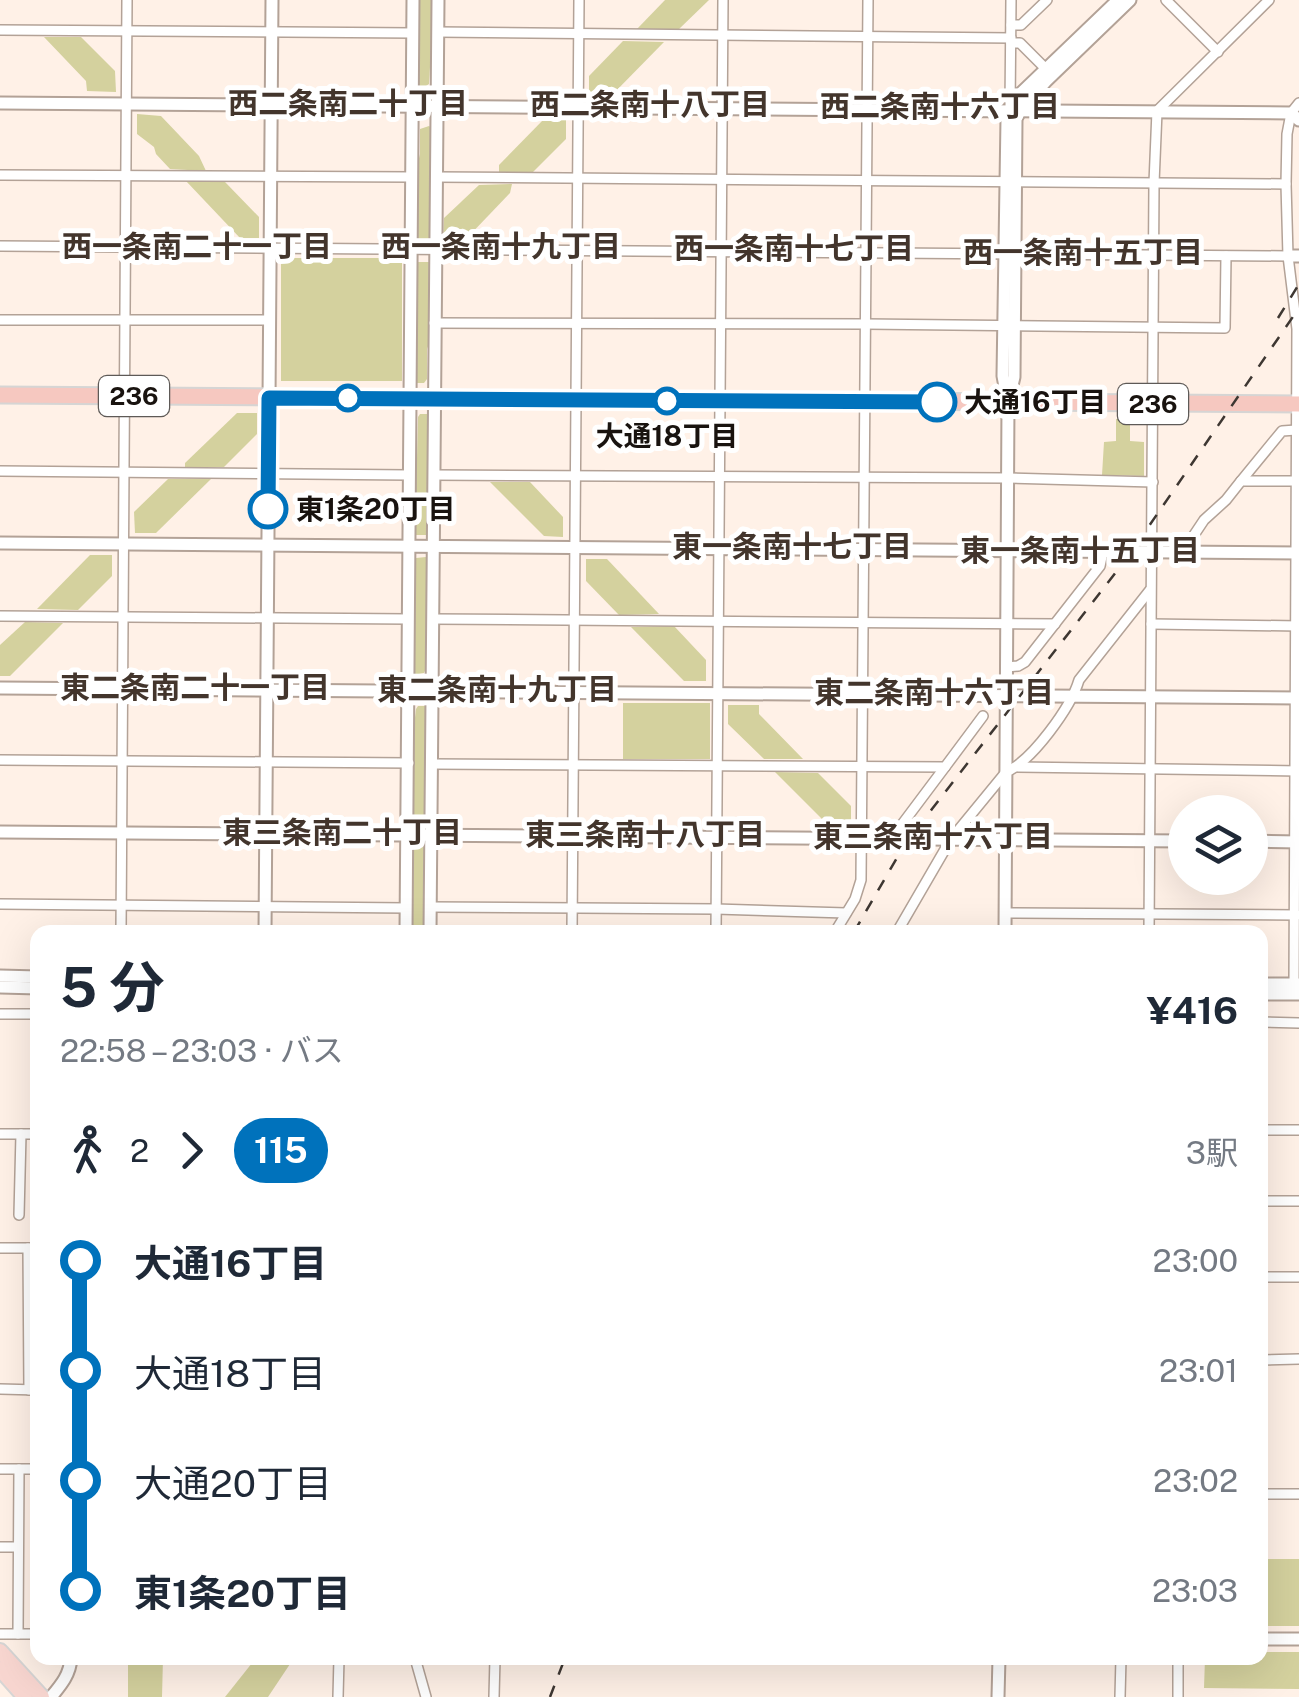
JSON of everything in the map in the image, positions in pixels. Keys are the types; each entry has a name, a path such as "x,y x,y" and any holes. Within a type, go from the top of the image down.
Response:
{"highway":[{"name":"236","path":"0,395 1298,404"}],"main road":[{"path":"0,1651 42,1697"},
{"path":"0,1670 25,1697"}],"street":[{"path":"121,925 127,0"},
{"path":"264,925 272,0"},
{"path":"406,925 413,0"},
{"path":"430,925 438,0"},
{"path":"572,925 579,0"},
{"path":"716,925 723,0"},
{"path":"839,925 855,898 860,880 862,839 868,0"},
{"path":"1012,0 1016,109"},
{"path":"1011,25 1021,25 1047,0"},
{"path":"1016,109 1021,93 1118,0"},
{"path":"1005,925 1005,840 1012,770 1006,695 1008,404 1003,376 1009,326 1011,182 1006,119 1130,0"},
{"path":"1166,0 1218,52"},
{"path":"1149,925 1157,111 1269,0"},
{"path":"0,30 413,32"},
{"path":"438,32 1011,40 1020,43 1046,69"},
{"path":"0,103 1296,112 1287,134 1286,184 1298,329 1298,988"},
{"path":"0,174 412,177"},
{"path":"436,177 1286,184"},
{"path":"0,246 1293,256"},
{"path":"434,323 1225,328 1226,256"},
{"path":"0,320 269,320"},
{"path":"1182,553 1204,520 1226,500 1282,431 1296,430"},
{"path":"0,471 408,475"},
{"path":"434,475 1152,482"},
{"path":"1241,480 1298,481"},
{"path":"0,543 1298,553"},
{"path":"1006,667 1026,662 1100,566 1103,552"},
{"path":"901,925 952,840 1012,770 1029,756 1074,696 1079,680 1152,588"},
{"path":"0,616 408,619"},
{"path":"433,619 1055,624"},
{"path":"1151,624 1298,626"},
{"path":"0,688 1298,698"},
{"path":"890,839 983,716"},
{"path":"0,760 408,763"},
{"path":"432,764 944,767"},
{"path":"1012,770 1298,771"},
{"path":"0,832 1168,841"},
{"path":"1268,842 1297,842"},
{"path":"0,904 406,908"},
{"path":"430,907 846,913"},
{"path":"1005,914 1296,914"},
{"path":"0,976 30,977"},
{"path":"1268,985 1298,988"},
{"path":"0,987 30,988"},
{"path":"1268,993 1298,988"},
{"path":"0,1014 30,1014"},
{"path":"1268,1022 1299,1023"},
{"path":"1268,1130 1299,1130"},
{"path":"0,1134 30,1134"},
{"path":"19,1215 22,1134"},
{"path":"1268,1201 1299,1201"},
{"path":"0,1248 30,1248"},
{"path":"1268,1277 1299,1277"},
{"path":"1268,1360 1299,1359"},
{"path":"0,1389 30,1390"},
{"path":"0,1469 30,1469"},
{"path":"18,1469 18,1634"},
{"path":"1268,1494 1299,1494"},
{"path":"0,1547 18,1548"},
{"path":"0,1634 30,1634"},
{"path":"1268,1639 1299,1640"},
{"path":"51,1697 65,1680 70,1665"},
{"path":"338,1697 339,1665"},
{"path":"416,1665 426,1697"},
{"path":"494,1697 495,1665"},
{"path":"998,1665 998,1697"},
{"path":"1120,1697 1121,1665"},
{"path":"1178,1665 1178,1697"}],"shaded area":[{"path":"417,0 434,0 426,86 416,83"},
{"path":"665,0 709,0 678,30 637,29"},
{"path":"44,37 81,37 115,71 116,92 87,91 86,81"},
{"path":"623,41 664,42 611,96 589,96 589,76"},
{"path":"137,114 161,116 199,156 206,171 170,169 154,147 137,134"},
{"path":"566,118 566,139 533,172 499,172 499,165 544,119"},
{"path":"420,129 433,129 431,236 417,239"},
{"path":"186,181 225,182 259,217 259,238 240,238"},
{"path":"512,184 510,193 466,239 443,239 444,218 479,185"},
{"path":"281,258 402,258 402,381 281,381"},
{"path":"417,262 432,264 430,341 424,383 414,380"},
{"path":"237,413 257,413 257,434 224,467 185,467 185,463"},
{"path":"420,414 430,417 427,535 415,535 413,478"},
{"path":"1116,419 1130,419 1130,441 1144,442 1144,476 1102,475 1104,442 1116,441"},
{"path":"168,479 211,479 156,533 135,533 134,512"},
{"path":"490,482 530,482 563,517 563,537 544,536"},
{"path":"90,555 112,555 112,576 78,610 37,609"},
{"path":"426,557 430,560 427,666 424,673 414,675 413,561"},
{"path":"586,559 607,559 659,614 619,615 586,581"},
{"path":"25,622 63,623 10,676 0,676 0,645"},
{"path":"674,626 706,660 706,681 684,681 631,627"},
{"path":"623,703 710,703 710,759 623,759"},
{"path":"728,705 759,705 759,714 803,759 764,759 728,724"},
{"path":"418,706 429,710 427,822 421,824 410,821 411,752"},
{"path":"775,772 818,773 851,806 851,828 829,826"},
{"path":"412,847 424,847 423,925 410,925"},
{"path":"1268,1559 1299,1559 1299,1626 1268,1626"},
{"path":"1268,1652 1299,1652 1299,1689 1204,1688 1205,1665 1268,1665"},
{"path":"128,1665 163,1665 162,1697 128,1697"},
{"path":"250,1665 289,1665 268,1697 225,1697"}],"railway":[{"path":"1278,318 1299,284"},
{"path":"858,925 898,856 1127,558 1299,308"},
{"path":"550,1697 562,1665"}],"bus line":[{"name":"115","path":"268,509 269,398 937,402"}],"place":[{"name":"大通18丁目","path":"667,401"},
{"name":"大通16丁目","path":"937,402"},
{"name":"東1条20丁目","path":"268,509"}],"district":[{"name":"西二条南二十丁目","path":"348,104"},
{"name":"西二条南十八丁目","path":"650,105"},
{"name":"西二条南十六丁目","path":"940,107"},
{"name":"西一条南二十一丁目","path":"197,247"},
{"name":"西一条南十九丁目","path":"501,247"},
{"name":"西一条南十七丁目","path":"794,249"},
{"name":"西一条南十五丁目","path":"1083,253"},
{"name":"東一条南十七丁目","path":"792,547"},
{"name":"東一条南十五丁目","path":"1080,551"},
{"name":"東二条南二十一丁目","path":"195,688"},
{"name":"東二条南十九丁目","path":"497,690"},
{"name":"東二条南十六丁目","path":"934,693"},
{"name":"東三条南二十丁目","path":"342,833"},
{"name":"東三条南十八丁目","path":"645,835"},
{"name":"東三条南十六丁目","path":"933,837"}]}
